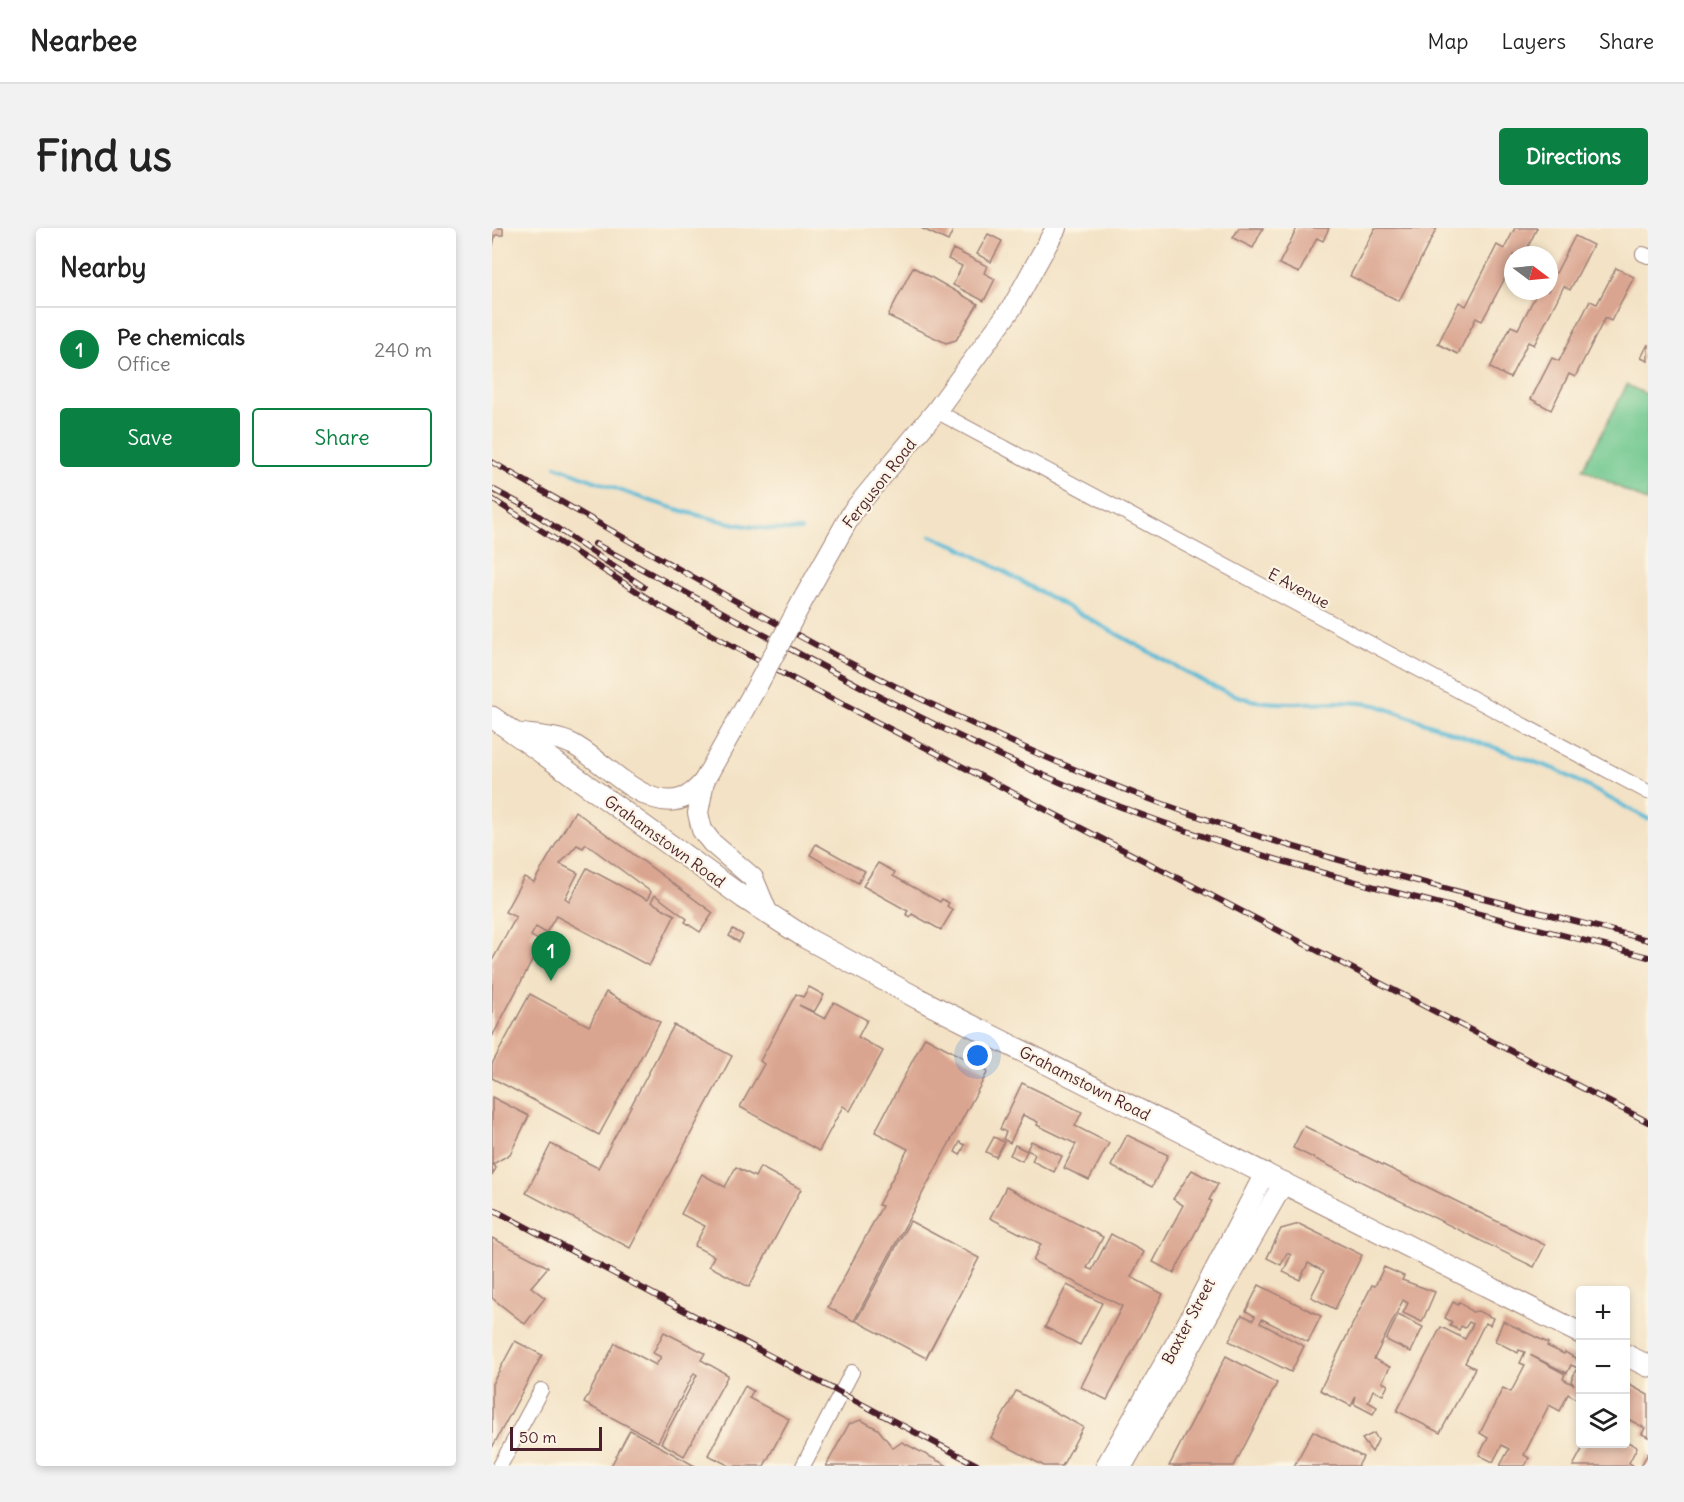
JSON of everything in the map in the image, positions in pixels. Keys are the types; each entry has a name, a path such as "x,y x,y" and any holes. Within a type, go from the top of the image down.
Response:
{"main road":[{"name":"Ferguson Road","path":"768,914 753,878 712,843 702,830 698,804 704,781 853,511 936,411 1019,297 1056,228"},
{"name":"Grahamstown Road","path":"492,717 768,914 881,980 1576,1330"},
{"name":"Ferguson Road","path":"514,733 570,743 637,791 656,799 674,800 690,795 704,781"},
{"name":"Baxter Street","path":"1113,1464 1265,1173"},
{"name":"Baxter Street","path":"1113,1464 1284,1182"},
{"path":"1630,1357 1648,1366"}],"street":[{"name":"E Avenue","path":"936,411 1648,792"},
{"path":"803,1466 852,1372"},
{"path":"500,1466 542,1390"}],"green space":[{"path":"1627,385 1648,395 1648,502 1583,469"}],"building":[{"path":"492,228 503,228 503,235 495,235 493,246"},
{"path":"921,228 954,228 948,241"},
{"path":"1239,228 1263,228 1253,248 1233,238"},
{"path":"1297,228 1329,228 1323,241 1317,238 1299,273 1279,264"},
{"path":"1375,228 1437,228 1399,301 1350,276"},
{"path":"1515,228 1537,228 1528,246 1506,246"},
{"path":"988,234 1002,241 991,262 977,254"},
{"path":"1575,236 1593,245 1570,290 1564,286 1558,298 1558,269"},
{"path":"1497,245 1504,249 1504,280 1482,321 1476,318 1458,354 1438,344 1459,302 1466,306"},
{"path":"953,249 987,266 984,273 995,279 984,301 953,285 962,266 948,259"},
{"path":"913,267 978,304 956,340 946,343 888,316"},
{"path":"1616,268 1634,277 1611,321 1605,318 1575,377 1569,374 1551,410 1531,399 1552,358 1559,361 1590,301 1597,304"},
{"path":"1533,300 1557,300 1534,345 1528,342 1510,378 1490,368 1511,326 1518,329"},
{"path":"1648,344 1648,361 1641,358"},
{"path":"575,811 713,913 700,932 685,922 687,919 655,895 651,902 675,915 649,966 556,916 546,933 536,927 531,936 542,942 492,1037 492,961 516,917 505,912 524,877 534,882","holes":["586,844 651,892 647,900 587,868 569,901 565,898 578,873 560,864 577,845 583,848"]},
{"path":"816,844 865,871 858,883 810,855"},
{"path":"878,863 895,872 893,876 940,902 942,899 949,903 947,906 953,910 941,930 912,914 910,917 906,914 908,911 863,886"},
{"path":"733,929 743,935 739,942 729,936"},
{"path":"554,933 565,939 559,950 548,944"},
{"path":"809,987 824,995 814,1012 799,1005 825,1019 834,1002 867,1020 858,1037 883,1051 850,1111 843,1106 819,1151 740,1107 764,1064 760,1061 796,994 803,997"},
{"path":"606,992 660,1022 599,1135 492,1078 492,1064 530,994 589,1026"},
{"path":"674,1025 732,1056 630,1248 526,1193 551,1144 598,1168"},
{"path":"925,1037 988,1071 854,1321 828,1307 882,1206 878,1205 908,1149 875,1132"},
{"path":"1022,1083 1082,1112 1075,1126 1109,1143 1089,1180 1064,1168 1076,1144 1037,1125 1038,1122 1023,1115 1010,1143 1003,1139 1006,1132 1000,1129"},
{"path":"492,1097 529,1116 510,1154 493,1164 496,1168 492,1176"},
{"path":"1304,1126 1545,1245 1534,1267 1293,1148"},
{"path":"1127,1135 1168,1155 1152,1187 1111,1166"},
{"path":"994,1137 1004,1142 996,1157 986,1152"},
{"path":"1031,1141 1062,1156 1054,1172 1032,1161 1035,1154 1027,1150"},
{"path":"960,1142 965,1145 960,1155 955,1152"},
{"path":"1015,1145 1027,1151 1022,1161 1010,1155"},
{"path":"736,1167 755,1177 760,1167 801,1189 749,1287 709,1266 714,1256 694,1246 705,1226 681,1214 702,1174 725,1187"},
{"path":"1192,1170 1218,1184 1209,1200 1212,1201 1174,1273 1153,1262 1183,1205 1173,1199"},
{"path":"1006,1187 1103,1237 1087,1268 1092,1270 1111,1234 1144,1252 1131,1277 1163,1294 1107,1400 1081,1387 1122,1306 1033,1261 1041,1244 990,1218"},
{"path":"910,1221 979,1258 926,1358 856,1321"},
{"path":"1299,1224 1362,1255 1335,1309 1311,1297 1324,1271 1308,1263 1300,1280 1283,1272 1291,1255 1287,1253 1281,1265 1267,1258 1281,1229"},
{"path":"492,1238 548,1267 531,1287 545,1298 525,1324 492,1298"},
{"path":"1384,1267 1404,1276 1402,1280 1435,1292 1422,1322 1403,1313 1408,1303 1403,1300 1374,1359 1390,1367 1382,1382 1388,1385 1383,1395 1373,1390 1368,1402 1377,1407 1373,1414 1354,1404 1356,1396 1351,1406 1320,1390 1372,1285 1375,1286"},
{"path":"1067,1285 1102,1303 1080,1345 1045,1327"},
{"path":"1259,1285 1321,1316 1308,1342 1262,1319 1260,1323 1304,1346 1291,1372 1229,1341 1242,1315 1253,1320 1255,1316 1246,1311"},
{"path":"1453,1302 1458,1305 1460,1302 1472,1312 1478,1311 1493,1318 1490,1325 1485,1323 1465,1363 1475,1368 1440,1433 1397,1411 1441,1327 1465,1339 1473,1324 1469,1322 1465,1328 1461,1326 1459,1330 1450,1326 1452,1322 1445,1318"},
{"path":"1398,1315 1423,1327 1411,1352 1386,1340"},
{"path":"1503,1321 1548,1343 1547,1346 1576,1359 1576,1367 1571,1365 1567,1373 1530,1355 1565,1374 1563,1379 1574,1385 1571,1381 1576,1370 1576,1399 1568,1394 1560,1411 1549,1405 1524,1455 1529,1458 1525,1466 1500,1466 1509,1449 1502,1445 1493,1462 1479,1455 1488,1438 1480,1433 1503,1388 1511,1392 1525,1365 1520,1363 1525,1352 1519,1350 1518,1353 1495,1341"},
{"path":"664,1332 705,1353 701,1360 728,1375 684,1456 661,1443 697,1375 694,1373 658,1442 584,1403 615,1343 656,1365 661,1357 653,1353"},
{"path":"515,1341 542,1355 492,1448 492,1384"},
{"path":"1226,1356 1277,1383 1234,1466 1169,1466"},
{"path":"1630,1385 1648,1395 1648,1437 1642,1434 1645,1428 1630,1420"},
{"path":"745,1386 753,1391 749,1398 789,1419 764,1466 730,1466 708,1455"},
{"path":"1016,1391 1083,1427 1062,1466 1044,1466 991,1438"},
{"path":"861,1420 878,1429 893,1448 902,1442 948,1466 826,1466 849,1424"},
{"path":"630,1430 695,1466 611,1466"},
{"path":"1313,1431 1363,1457 1358,1466 1294,1466"},
{"path":"1374,1433 1378,1440 1372,1452 1362,1439"},
{"path":"1630,1443 1637,1447 1629,1463 1634,1466 1573,1466 1583,1448 1630,1448"},
{"path":"1648,1453 1648,1466 1641,1466"}],"waterway":[{"path":"556,466 644,499 710,518 742,525 801,530"},
{"path":"931,536 957,546 1204,682 1229,693 1249,700 1271,703 1345,702 1376,705 1557,770 1648,819"}],"railway":[{"path":"492,462 724,595 883,680 1044,756 1126,790 1190,814 1319,854 1648,940"},
{"path":"492,489 532,510"},
{"path":"492,499 663,608 780,672 1648,1122"},
{"path":"524,506 644,587"},
{"path":"595,544 920,717 986,749 1121,807 1251,852 1317,871 1648,957"},
{"path":"492,1209 979,1466"}],"place":[{"name":"Pe chemicals","path":"551,981"}]}
